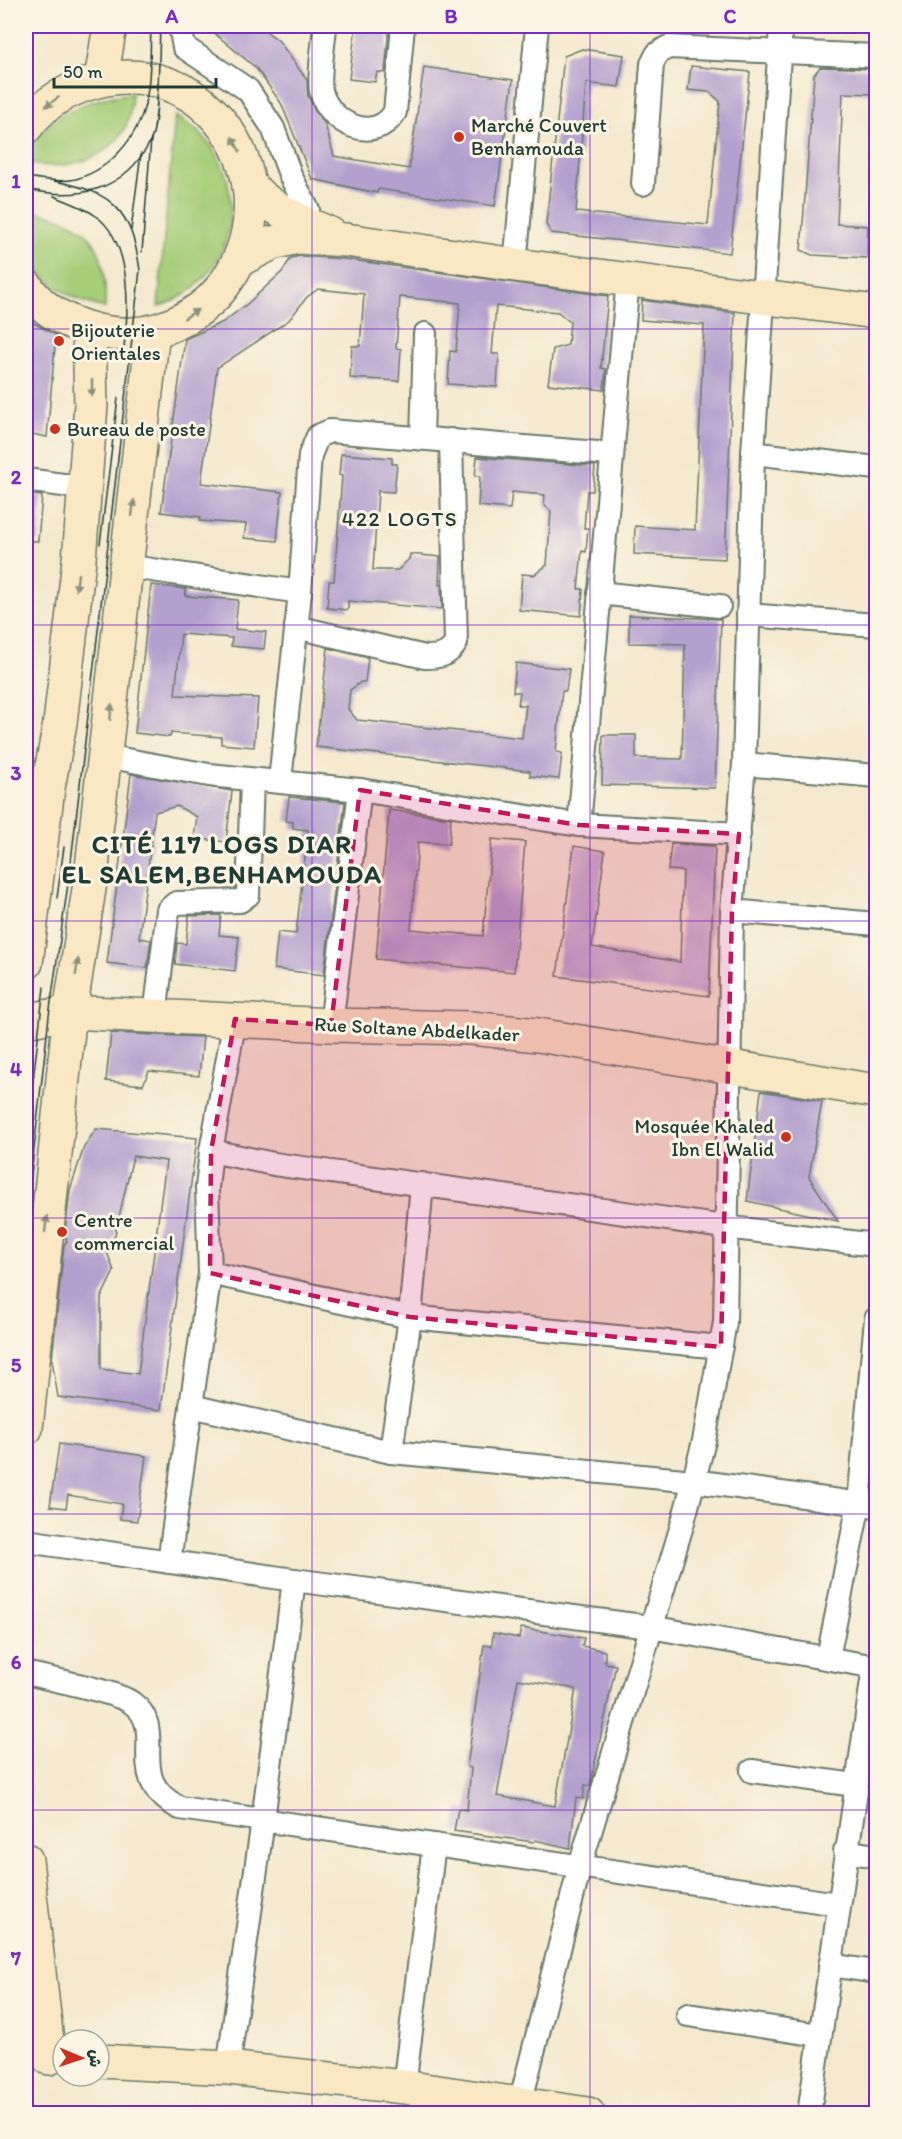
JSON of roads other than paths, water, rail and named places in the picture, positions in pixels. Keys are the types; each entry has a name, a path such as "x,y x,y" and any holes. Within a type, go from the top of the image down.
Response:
{"main road":[{"path":"101,79 110,26"},
{"path":"26,127 35,114 65,92 101,79 125,77 158,82 186,93 210,110 230,132 243,158 251,187 251,224 241,259 220,292 190,317 153,331 126,334 88,329 56,315 26,286"},
{"path":"251,187 262,200 280,212 346,240"},
{"path":"241,259 272,243 298,237 346,240 514,266 876,312"},
{"path":"26,963 37,786 60,723 85,488 92,384 88,329"},
{"path":"26,1428 70,1012 91,876 153,331"},
{"name":"Rue Soltane Abdelkader","path":"26,1021 70,1012 332,1025 482,1029 538,1035 876,1091"},
{"path":"26,1860 46,2059"},
{"path":"111,2062 228,2067 404,2087 588,2114"}],"street":[{"path":"180,26 184,47 248,90 273,128 291,177 308,210 308,224"},
{"path":"325,26 321,91 332,112 348,125 371,130 388,124 395,112 404,26"},
{"path":"514,266 537,26"},
{"path":"520,2104 580,1866 694,1480 704,1441 725,1322 732,911 744,764 753,453 781,26"},
{"path":"643,184 652,64 657,54 668,47 876,56"},
{"path":"579,825 610,453 628,279"},
{"path":"422,438 425,334"},
{"path":"280,781 300,592 310,454 318,436 330,431 610,453"},
{"path":"296,627 425,657 440,657 451,651 456,643 451,440"},
{"path":"753,453 876,468"},
{"path":"26,480 85,488"},
{"path":"125,566 300,592"},
{"path":"599,593 719,606"},
{"path":"748,615 876,625"},
{"path":"105,756 252,780 360,790 579,825 739,834"},
{"path":"744,764 876,776"},
{"path":"155,1015 168,910 171,906 176,903 246,899 248,895 252,780"},
{"path":"332,1025 360,790"},
{"path":"732,911 876,924"},
{"path":"169,1562 210,1273 207,1188 211,1151 235,1019"},
{"path":"211,1151 274,1164 725,1227 876,1245"},
{"path":"391,1452 410,1317 422,1184"},
{"path":"210,1273 410,1317 721,1347"},
{"path":"828,1658 868,1504 876,1319"},
{"path":"191,1406 391,1452 694,1480 868,1504"},
{"path":"26,1541 294,1580 650,1627 875,1667 845,1851 809,2114"},
{"path":"228,2067 294,1580"},
{"path":"26,1673 117,1696 132,1703 144,1716 148,1736 147,1768 153,1787 164,1800 180,1808 838,1904"},
{"path":"752,1771 855,1785"},
{"path":"404,2087 434,1845"},
{"path":"845,1851 876,1856"},
{"path":"830,1965 876,1972"},
{"path":"688,2015 819,2035"}],"tram line":[{"path":"26,177 57,181 76,179 102,167 124,147 139,123 144,109 150,69 151,26"},
{"path":"26,189 63,194 98,188 113,182 140,158 151,140 156,118 160,26"},
{"path":"142,252 151,139"},
{"path":"131,230 141,153"},
{"path":"26,1220 49,1016 70,870 140,270 131,232 125,218 116,207 91,191 54,181"},
{"path":"54,196 96,216 108,228 116,242 122,259 127,296 124,347"},
{"path":"100,544 118,398"},
{"path":"57,898 64,847"},
{"path":"26,1140 44,987"}],"place":[{"name":"Marché Couvert Benhamouda","path":"459,137"},
{"name":"Bijouterie Orientales","path":"59,341"},
{"name":"Bureau de poste","path":"55,429"},
{"name":"Mosquée Khaled Ibn El Walid","path":"786,1137"},
{"name":"Centre commercial","path":"62,1232"}],"district":[{"name":"422 LOGTS","path":"400,518"},
{"name":"CITÉ 117 LOGS DIAR EL SALEM,BENHAMOUDA","path":"222,859"}]}
